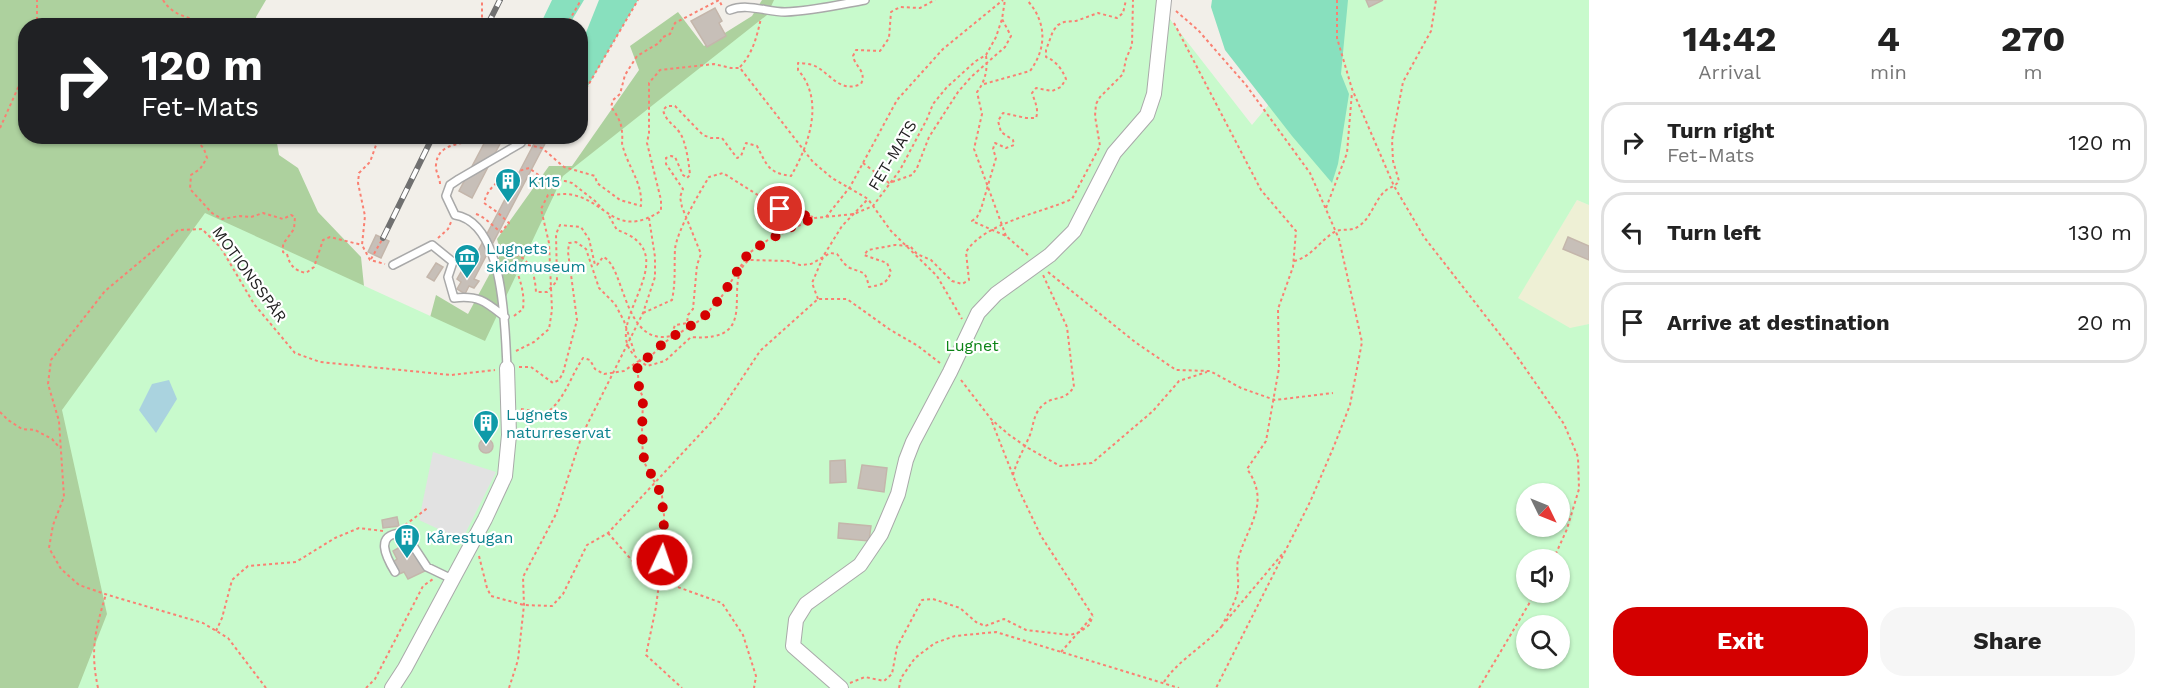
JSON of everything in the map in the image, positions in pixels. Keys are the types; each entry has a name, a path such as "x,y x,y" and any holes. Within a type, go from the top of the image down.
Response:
{"street":[{"path":"841,688 793,646 796,620 814,596 860,566 881,534 898,494 913,442 978,313 986,302 1064,243 1074,231 1114,153 1147,115 1154,94 1164,1"},
{"path":"392,688 405,668 446,577 474,539 505,476 509,435 507,362"}],"lane":[{"path":"730,10 740,6 784,12 865,0"},
{"path":"507,362 504,306 492,252 485,236 474,225 454,215 446,195 450,185 519,144"},
{"path":"393,266 432,245 453,262 448,277 454,298 482,299 505,317"},
{"path":"395,572 386,556 384,545 392,533 402,533 427,567 446,577"}],"path":[{"path":"37,0 37,18"},
{"path":"163,0 169,10 175,14 193,18"},
{"path":"482,0 482,18"},
{"path":"571,18 581,0"},
{"path":"588,85 638,0"},
{"path":"525,144 542,148 564,167 595,176 597,183 607,192 620,200 641,206 642,198 638,184 622,145 622,132 618,117 611,107 620,94 625,75 637,56 670,34 675,23 719,0 723,7 730,10"},
{"path":"505,317 515,316 523,309 524,300 520,278 514,264 518,255 528,262 536,292 543,293 557,281 556,234 560,225 581,227 590,239 595,265 603,257 609,261 632,312 646,333 659,339 671,336 675,325 687,322 688,315 693,309 700,254 686,221 680,197 683,189 666,164 666,158 675,157 682,175 687,178 690,175 688,156 681,133 665,118 663,110 667,106 675,106 704,135 711,138 722,138 737,158 741,156 746,143 757,146 768,167 777,174 791,176 810,133 812,93 805,77 798,70 798,63 818,67 827,77 838,83 854,87 861,84 864,78 862,71 854,62 853,56 856,50 880,51 889,38 891,12 900,7 920,8 935,0"},
{"path":"825,217 850,187 897,100 944,49 1004,0"},
{"name":"FET-MATS","path":"612,374 624,372 637,360 651,356 664,342 702,319 714,307 749,252 793,226 815,218 854,214 873,206 900,170 933,104 947,87 986,55 996,37 1002,19 1004,0"},
{"path":"984,84 1030,72 1039,60 1043,47 1043,34 1033,7 1027,0"},
{"path":"1126,0 1123,13 1117,18 1098,13 1090,14 1076,21 1064,22 1053,31 1046,50 1046,57 1052,59 1062,70 1066,79 1061,87 1052,91 1036,88 1032,93 1037,105 1036,118 1002,113 998,121 1001,132 1013,140 1014,145 1006,148 995,143 993,149 996,158 986,185 981,209 972,221 1006,236 1135,342 1176,370 1210,371 1241,388 1275,400 1333,393"},
{"path":"454,215 475,213 487,218 491,225 501,232 509,223 484,203 486,194 507,174 529,168 545,180 572,183 595,201 607,214 616,230 631,234 639,241 643,249 644,277 627,327 627,345 637,360 647,366 665,362 691,336 709,338 731,326 735,317 738,276 744,264 749,260 788,261 800,265 812,264 830,253 837,254 844,264 866,274 869,286 880,286 889,279 891,272 887,263 864,255 868,250 905,244 914,249 916,254 931,260 952,281 962,284 969,280 966,252 970,246 1002,225 1072,198 1078,189 1100,146 1095,116 1096,104 1123,74 1132,45 1133,0"},
{"path":"1337,0 1337,38 1353,89 1394,186 1424,237 1516,355 1564,424 1578,457 1579,489 1567,529 1557,549"},
{"path":"1294,261 1316,249 1335,231 1358,227 1366,220 1385,191 1399,181 1393,160 1392,140 1403,82 1431,31 1436,0"},
{"path":"1164,1 1198,30 1246,85 1310,173 1335,231 1362,342 1350,405 1314,493 1216,688"},
{"path":"551,288 549,243 541,209 548,195 568,194 587,201 607,214 629,223 649,218 661,211 661,200 647,143 650,133 649,83 660,70 714,64 740,68 747,60 757,38 762,9"},
{"path":"863,163 889,183 912,175 917,168 928,136 944,112 971,77 1005,47 1011,36 1002,19"},
{"path":"1174,21 1260,190 1296,231 1293,267 1278,309 1279,368 1275,400 1266,441 1247,469 1254,479 1257,497 1256,518 1238,561 1239,590 1222,626"},
{"path":"986,55 984,84 977,92 982,114 974,149 1006,236"},
{"path":"740,68 819,168 868,199 891,231 937,276 969,331"},
{"path":"0,128 18,88"},
{"path":"1326,209 1347,153 1353,89"},
{"path":"200,144 207,158 200,169 191,175 190,189 212,213 222,219 240,216 252,218 264,213 283,219 291,215 295,217 294,229 283,244 289,264 297,271 306,273 314,267 323,240 330,237 362,245"},
{"path":"377,144 370,162 359,173 358,183 365,216 362,245 370,260 393,266"},
{"path":"438,189 441,181 436,165 444,148 454,144"},
{"path":"643,313 672,300 676,281 675,247 693,203 709,177 723,173 780,209 815,218"},
{"path":"818,299 812,283 822,258 842,226 868,199"},
{"path":"509,688 518,660 524,605 523,577 556,514 582,435 643,313 655,277 655,257 649,218"},
{"name":"MOTIONSSPÅR","path":"266,688 228,638 203,623 79,585 61,569 49,548 53,525 64,497 59,421 48,384 51,360 105,291 178,230 202,229 221,248 254,304 295,353 320,362 451,375 497,369 549,329 552,310 551,288"},
{"path":"432,245 448,229"},
{"path":"370,260 383,238"},
{"path":"507,362 531,367 553,383 563,374 577,320 568,252 569,243 576,242 586,249 599,288 615,304 627,327 637,360 639,387 643,398 644,460 662,496 664,515 664,529 659,543 662,560 660,578 646,655 682,688"},
{"path":"1013,475 1018,457 1030,434 1035,414 1044,403 1067,396 1074,387 1067,327 1038,264"},
{"path":"474,539 487,588 492,596 524,605 552,606 563,594 586,545 608,533 717,416 760,351 818,299 847,299 889,329 918,346 950,372"},
{"path":"509,402 521,409 546,413 554,407 583,358 590,360 595,369 604,374 612,374"},
{"path":"963,382 991,419 1008,435 1060,466 1092,463 1153,411 1179,381 1210,371"},
{"path":"0,412 22,429 35,430 52,439 62,449"},
{"path":"991,419 1041,536 1093,616"},
{"path":"402,528 429,507"},
{"path":"216,631 222,618 232,580 248,566 296,562 335,538 359,528 387,532"},
{"path":"608,533 636,565 672,585 722,603 743,635 756,676 754,688"},
{"path":"1164,683 1170,673 1210,640 1288,548"},
{"path":"366,688 375,679 423,586 446,577"},
{"path":"98,688 94,666 95,631 106,594"},
{"path":"846,688 857,679 865,677 884,681 892,674 897,647 922,600 933,599 960,608 975,622 985,626 1004,620 1026,630 1070,635 1080,632 1089,625 1093,616"},
{"path":"1479,688 1529,603"},
{"path":"1060,652 1093,616"},
{"path":"899,688 901,678 915,658 935,643 955,636 996,632 1179,688"}],"green space":[{"path":"0,0 266,0 256,18 18,18 18,144 277,144 279,155 298,168 318,212 361,257 371,354 418,363 436,295 468,314 501,253 497,239 549,166 572,166 639,70 630,46 678,12 704,46 752,16 762,0 1169,0 1168,15 1222,126 802,688 0,688"},
{"path":"552,0 584,0 573,18 543,18"},
{"path":"599,0 638,0 588,86 588,28"},
{"name":"Lugnet","path":"774,0 1159,0 1164,12 1252,125 1289,80 1322,0 1589,0 1589,205 1577,200 1518,298 1570,328 1589,324 1589,688 78,688 107,614 62,410 205,213 485,341 563,176 767,15"},
{"path":"1212,0 1348,0 1341,74 1349,94 1338,164 1332,183 1225,50 1211,7"},
{"path":"1577,200 1589,205 1589,324 1570,329 1517,298"}],"shaded area":[{"path":"433,452 496,472 462,540 419,520"}],"water":[{"path":"169,380 177,399 156,433 139,410 152,384"}],"building":[{"path":"1366,0 1383,0 1369,7"},
{"path":"715,8 726,36 707,47 691,21"},
{"path":"484,144 500,144 472,198 459,191"},
{"name":"K115","path":"534,144 545,144 474,279 479,281 474,288 469,286 465,294 457,289 461,282 457,279 461,272 466,274"},
{"path":"376,235 389,241 381,258 368,252"},
{"path":"1568,237 1589,246 1589,260 1563,249"},
{"path":"436,263 443,267 434,281 427,277"},
{"name":"Lugnets naturreservat","path":"486,439 491,441 493,446 491,451 486,453 481,451 479,446 481,441"},
{"path":"845,460 846,482 830,483 830,461"},
{"path":"862,465 887,468 884,492 858,488"},
{"path":"397,517 399,526 383,528 382,520"},
{"path":"839,523 871,526 869,541 838,538"},
{"name":"Kårestugan","path":"407,543 411,550 413,549 425,571 408,579 404,572 399,574 393,562 397,559 393,551"}],"railway":[{"path":"491,18 500,0"},
{"path":"383,238 429,144"}],"place":[{"name":"K115","path":"508,204"},
{"name":"Lugnets skidmuseum","path":"467,280"},
{"name":"Lugnets naturreservat","path":"486,446"},
{"name":"Kårestugan","path":"407,560"}],"route":[{"path":"662,560 659,543 664,529 662,496 644,460 643,398 639,387 637,362 651,356 664,342 702,319 722,296 749,252 793,226 815,218 780,209"}]}
